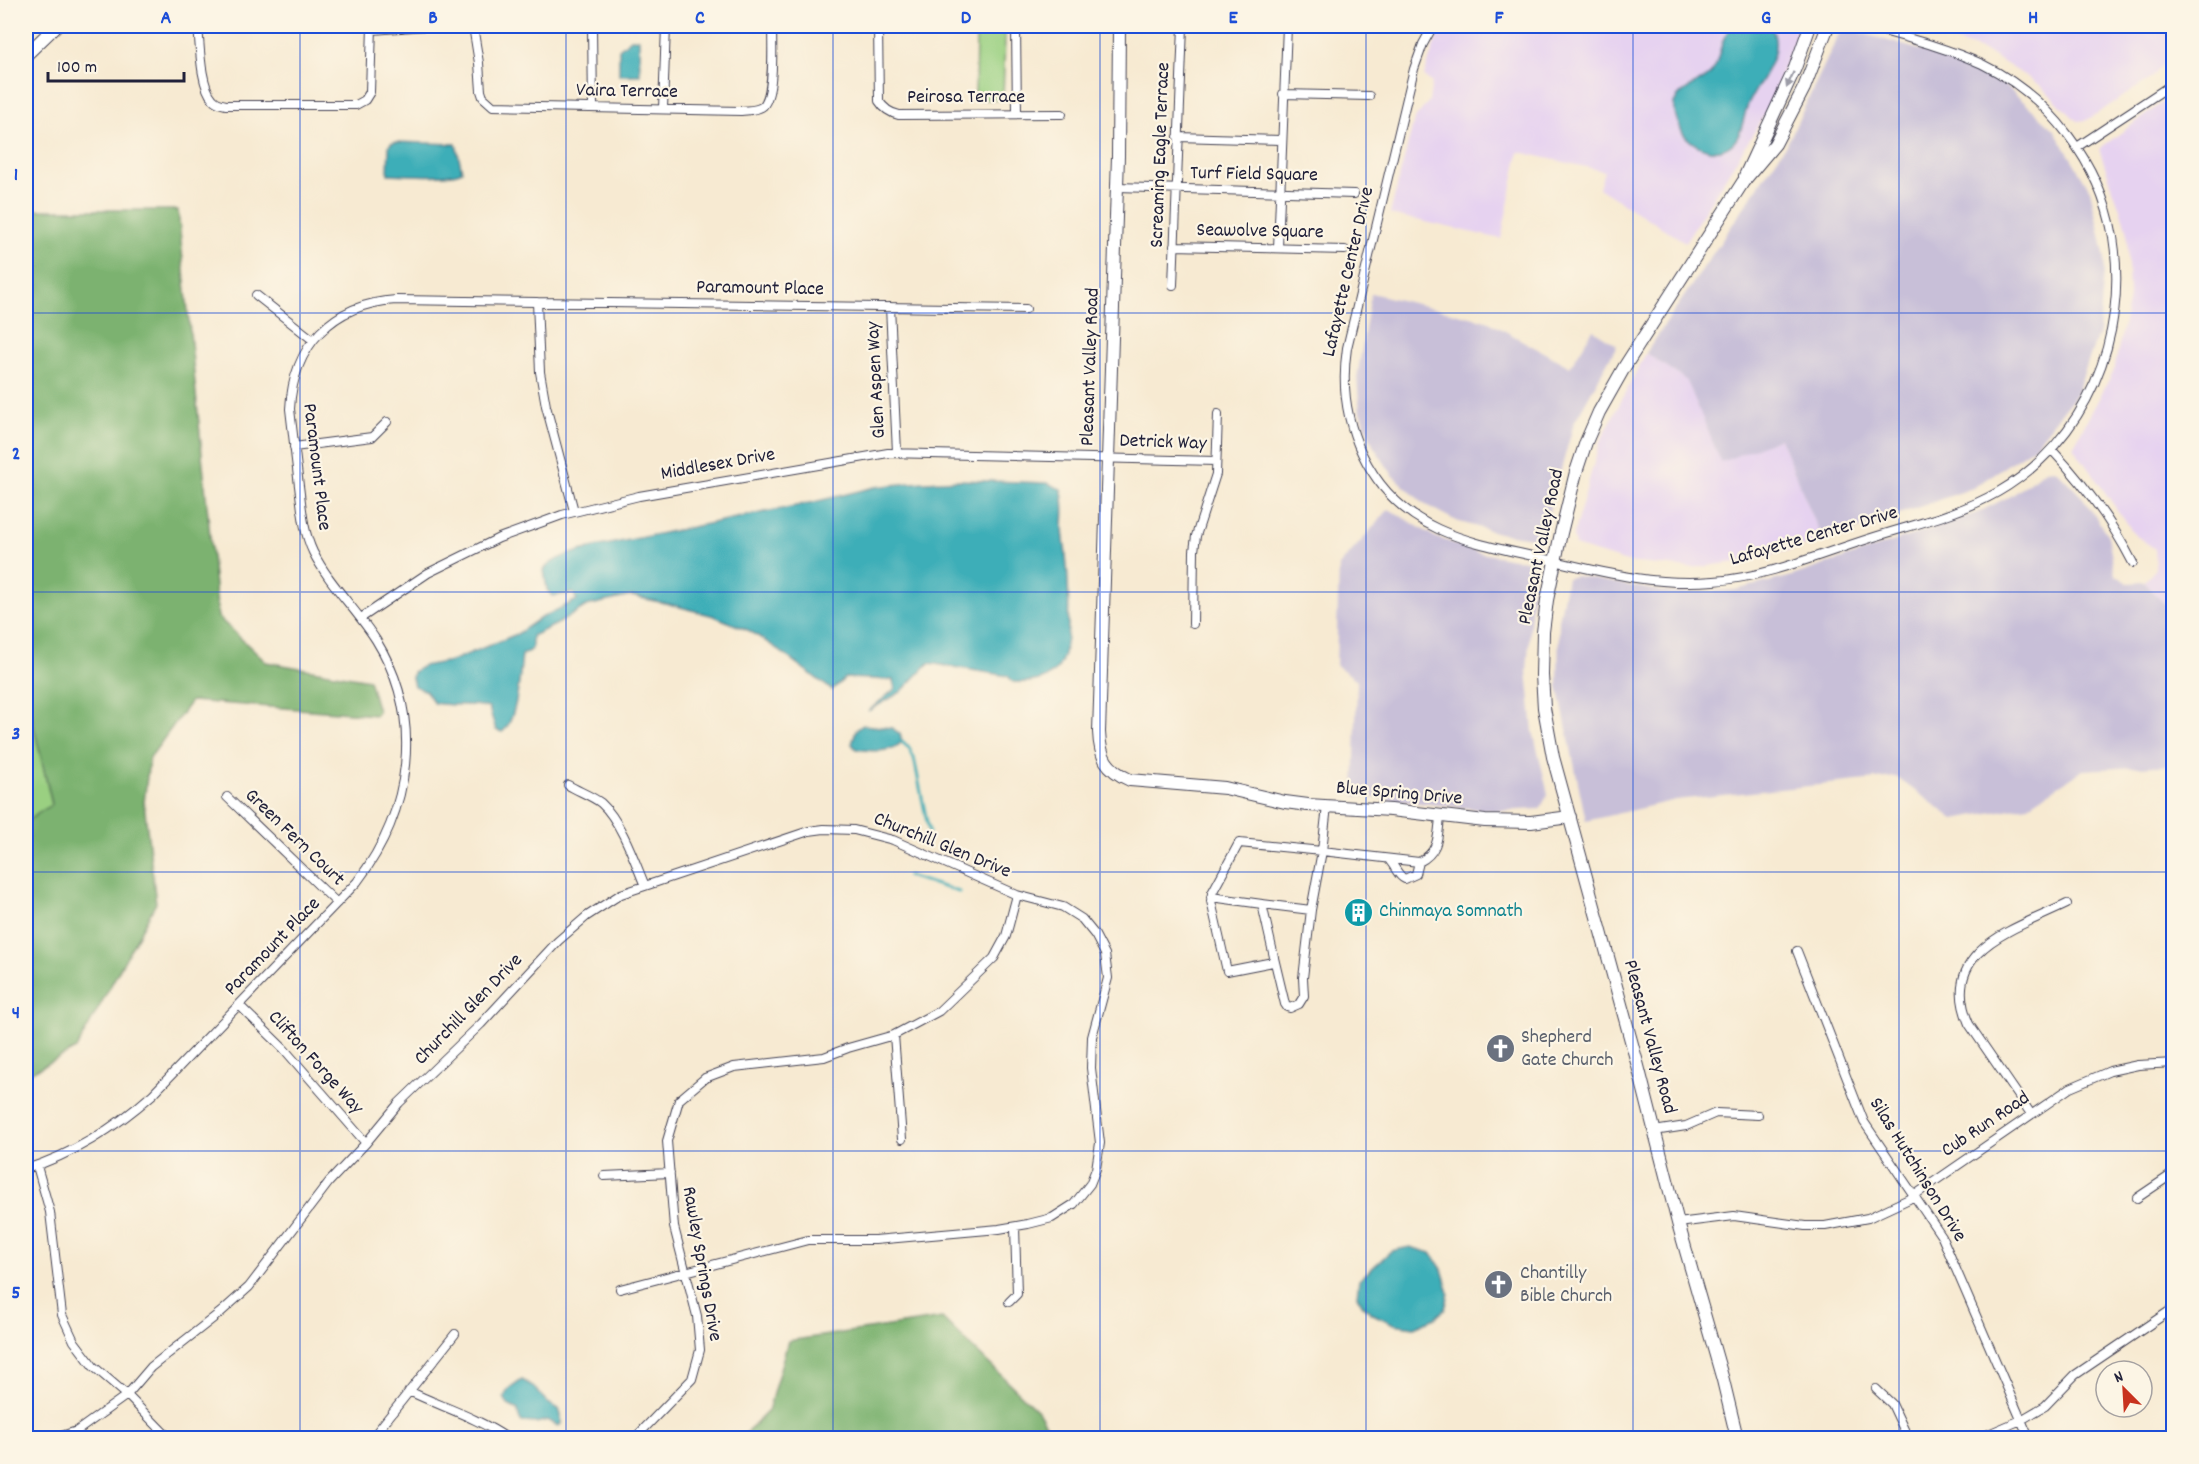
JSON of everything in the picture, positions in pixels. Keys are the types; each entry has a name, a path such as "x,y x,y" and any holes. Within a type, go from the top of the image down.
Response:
{"main road":[{"path":"26,54 56,26"},
{"name":"Pleasant Valley Road","path":"1119,26 1117,187 1100,748 1104,759 1113,770 1130,780 1225,788"},
{"name":"Pleasant Valley Road","path":"1743,182 1795,68 1810,26"},
{"name":"Pleasant Valley Road","path":"1737,1438 1548,733 1542,675 1542,650 1547,600 1555,561 1576,472 1586,441 1624,366 1743,182 1775,144 1789,120 1828,26"},
{"name":"Blue Spring Drive","path":"1225,788 1285,802 1391,810 1440,817 1514,823 1570,817"}],"street":[{"path":"198,26 202,62 209,94 217,103 329,106 361,103 370,92 372,28 428,26"},
{"name":"Vaira Terrace","path":"473,26 481,91 490,104 499,107 741,111 758,109 763,106 769,95 772,26"},
{"path":"592,26 592,108"},
{"path":"663,109 666,26"},
{"name":"Peirosa Terrace","path":"878,26 878,95 882,106 887,110 899,115 1062,114"},
{"path":"1016,26 1017,114"},
{"name":"Screaming Eagle Terrace","path":"1173,285 1183,26"},
{"path":"1278,248 1287,26"},
{"name":"Lafayette Center Drive","path":"1432,26 1414,69 1347,348 1344,385 1350,423 1360,451 1370,468 1395,499 1418,518 1455,536 1624,577 1696,583 1767,572 1976,503 2018,479 2052,450 2073,422 2097,380 2109,345 2116,298 2112,232 2097,183 2077,147 2051,114 2029,94 1996,72 1952,52 1865,26"},
{"path":"2077,147 2174,83"},
{"path":"1283,94 1369,96"},
{"path":"1178,137 1281,140"},
{"name":"Turf Field Square","path":"1117,187 1354,194"},
{"name":"Seawolve Square","path":"1174,246 1345,250"},
{"path":"255,295 313,340"},
{"name":"Paramount Place","path":"26,1169 88,1143 133,1112 153,1094 357,882 382,846 397,809 405,770 405,726 396,684 377,641 320,564 306,536 294,447 290,409 291,393 298,364 313,340 337,318 369,304 396,300 1026,309"},
{"path":"537,302 538,349 546,406 574,511"},
{"name":"Glen Aspen Way","path":"890,307 897,452"},
{"path":"1193,624 1194,551 1196,536 1213,487 1218,414"},
{"path":"294,447 372,437 387,422"},
{"path":"2052,450 2095,499 2121,539 2133,563"},
{"name":"Middlesex Drive","path":"361,618 428,573 468,552 530,526 574,511 650,494 866,455 897,452 1108,458"},
{"name":"Detrick Way","path":"1108,458 1216,461"},
{"path":"568,785 601,803 618,826 645,886"},
{"name":"Green Fern Court","path":"227,797 338,903"},
{"path":"1262,904 1285,1004 1287,1007 1294,1006 1303,1000 1305,990 1304,978 1311,910 1322,851 1327,806"},
{"path":"1274,957 1273,962 1227,971 1211,897 1239,843 1419,862 1428,857 1436,847 1440,817"},
{"name":"Churchill Glen Drive","path":"29,1436 58,1437 77,1431 127,1395 151,1367 249,1287 329,1182 366,1143 399,1103 481,1024 558,941 587,916 621,894 809,831 841,829 865,831 893,840 1017,895 1063,907 1082,919 1095,934 1105,954 1108,978 1092,1037 1091,1068 1100,1143 1096,1169 1090,1184 1074,1204 1052,1218 1015,1227 875,1240 808,1240 620,1290"},
{"path":"1388,858 1395,865 1399,875 1405,879 1416,874 1419,862"},
{"name":"Rawley Springs Drive","path":"635,1438 693,1378 700,1350 697,1316 674,1227 667,1141 679,1100 705,1078 734,1067 824,1057 894,1035 939,1011 994,958 1006,936 1017,895"},
{"path":"1211,897 1311,910"},
{"path":"2031,1114 1969,1024 1964,1010 1962,985 1969,964 1986,944 2067,904"},
{"name":"Silas Hutchinson Drive","path":"1797,951 1864,1122 1942,1237 2029,1438"},
{"name":"Clifton Forge Way","path":"239,1005 284,1049 366,1143"},
{"path":"894,1035 902,1139"},
{"name":"Cub Run Road","path":"1678,1223 1734,1216 1805,1226 1825,1226 1868,1218 1915,1195 2070,1088 2110,1071 2138,1065 2174,1063"},
{"name":"Pleasant Valley Road","path":"1654,1131 1686,1125 1716,1113 1758,1115"},
{"path":"37,1166 50,1212 62,1315 74,1341 93,1366 127,1395 169,1438"},
{"path":"604,1176 670,1173"},
{"path":"2138,1198 2174,1173"},
{"path":"1009,1302 1017,1294 1015,1227"},
{"path":"1979,1438 2021,1420 2045,1406 2075,1375 2174,1308"},
{"path":"372,1438 455,1334"},
{"path":"1876,1389 1892,1404 1908,1438"},
{"path":"409,1390 430,1402 478,1420 507,1438"}],"shaded area":[{"path":"1446,26 1800,27 1766,113 1685,242 1599,188 1604,171 1519,152 1501,239 1390,214 1414,120 1429,101 1432,83 1424,76 1437,37"},
{"path":"1911,26 2173,26 2173,51 2153,77 2087,120 2077,121 2040,85 1987,52"},
{"path":"1851,30 1944,57 2006,86 2054,129 2090,190 2105,258 2099,332 2076,394 2035,446 1973,488 1823,541 1780,438 1721,462 1687,381 1646,353 1788,142 1839,34"},
{"path":"2173,97 2173,613 2144,582 2156,569 2155,549 2135,535 2073,447 2114,370 2129,298 2127,229 2099,149 2167,99"},
{"path":"1371,293 1487,321 1570,367 1593,330 1617,345 1574,423 1544,530 1531,538 1499,533 1456,521 1424,504 1394,477 1374,447 1360,412 1357,378"},
{"path":"1646,353 1687,381 1721,461 1780,438 1823,541 1753,560 1691,568 1627,562 1575,546 1573,536 1600,442"},
{"path":"2055,469 2083,498 2108,536 2115,575 2129,583 2144,582 2173,613 2173,765 2083,770 2028,806 1954,819 1896,777 1676,800 1586,821 1558,686 1559,621 1567,578 1576,576 1671,593 1735,590 1789,577 1977,513 2014,494 2045,470"},
{"path":"1389,509 1435,537 1481,553 1525,561 1534,568 1527,671 1533,731 1548,794 1540,809 1496,811 1354,796 1357,680 1336,665 1339,566"}],"green space":[{"path":"1000,30 1005,36 1003,100 975,99 976,31"},
{"path":"26,210 178,210 218,617 266,662 369,680 378,711 376,715 191,701 149,759 144,803 156,903 76,1049 26,1075 26,822 52,804 26,693"},
{"path":"26,693 52,805 26,822"},
{"path":"942,1318 1038,1411 1054,1438 751,1438 745,1434 768,1411 788,1341"}],"water":[{"path":"1732,26 1771,26 1775,36 1775,46 1770,65 1749,102 1736,140 1726,148 1708,150 1696,145 1683,134 1677,121 1674,103 1683,92 1705,78 1714,69 1725,36"},
{"path":"631,39 639,39 640,75 619,75 619,49"},
{"path":"395,142 456,144 462,171 438,175 388,174 389,146"},
{"path":"959,480 1047,483 1061,489 1064,502 1063,533 1067,568 1068,627 1062,660 1056,670 1047,677 1030,682 1013,682 1008,676 929,663 901,692 868,711 895,689 893,680 845,678 832,690 750,631 714,616 631,596 586,606 532,636 532,649 522,655 519,685 511,718 502,732 496,730 489,708 434,703 426,691 414,686 413,672 423,666 451,661 517,634 539,619 577,600 573,593 552,596 547,590 544,570 565,556 590,548 814,502 875,487"},
{"path":"863,725 892,728 900,734 902,742 886,750 856,749 852,744 856,730"},
{"path":"1410,1247 1431,1253 1442,1269 1449,1293 1445,1309 1435,1318 1414,1327 1394,1324 1373,1314 1364,1307 1357,1295 1359,1280 1391,1251"},
{"path":"522,1380 533,1386 548,1403 559,1409 561,1424 558,1426 548,1420 536,1423 522,1422 518,1410 508,1405 504,1397 508,1390"}],"waterway":[{"path":"902,742 909,748 914,758 929,832"},
{"path":"908,876 959,892"}],"place":[{"name":"Chinmaya Somnath","path":"1358,912"},
{"name":"Shepherd Gate Church","path":"1500,1049"},
{"name":"Chantilly Bible Church","path":"1499,1285"}]}
